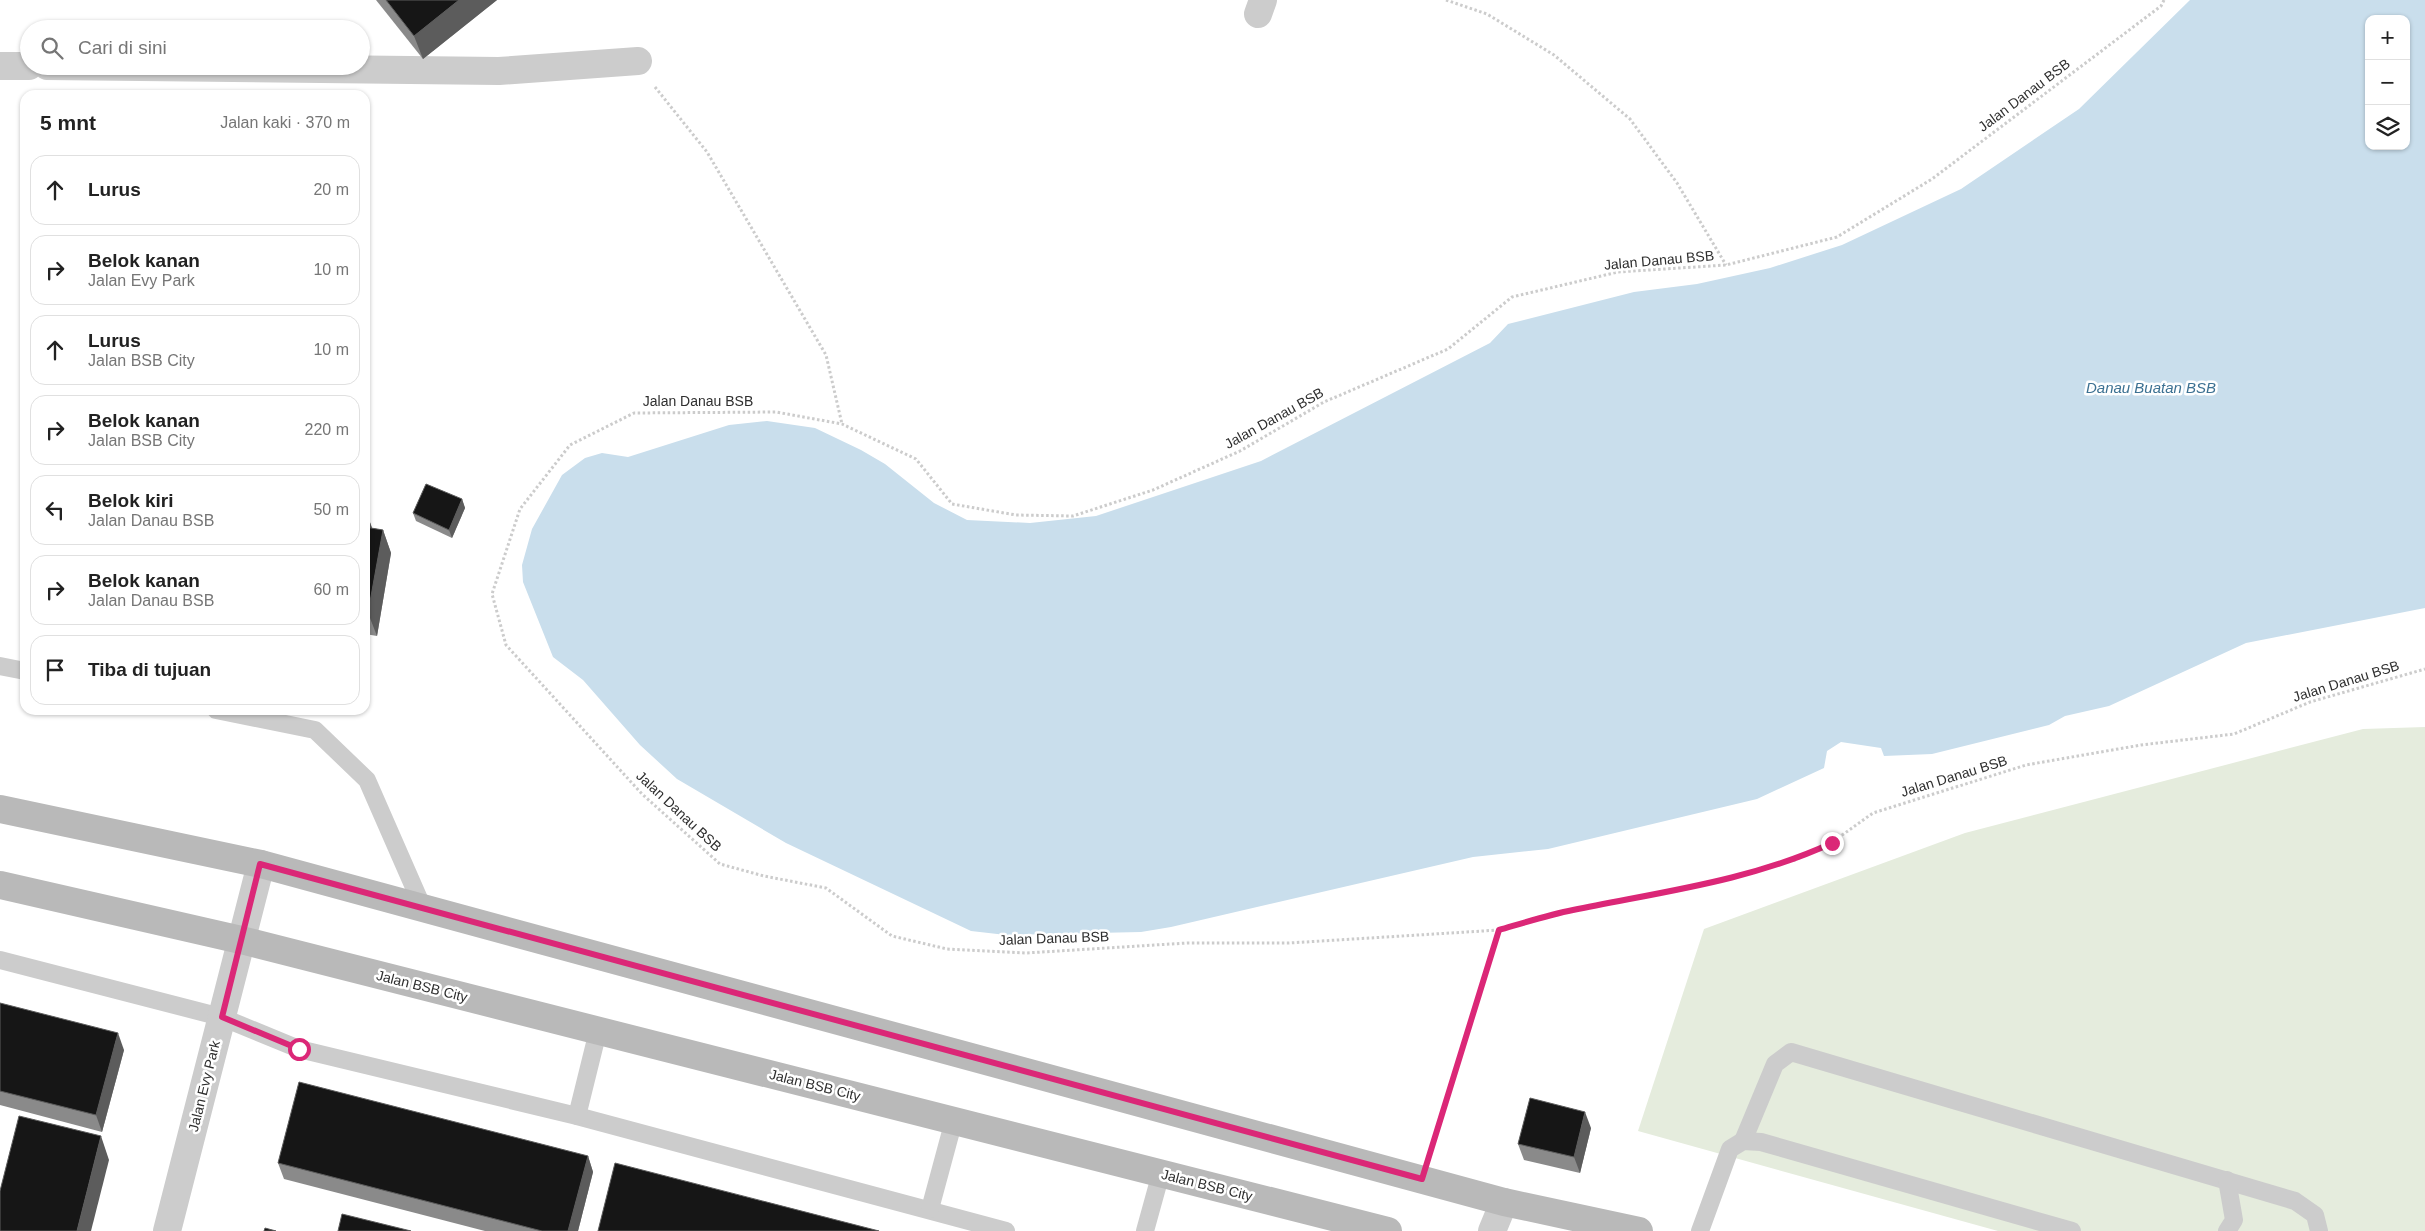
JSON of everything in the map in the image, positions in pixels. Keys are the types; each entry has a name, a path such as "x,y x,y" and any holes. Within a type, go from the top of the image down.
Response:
{"street":[{"path":"370,70 499,71 638,62"},
{"path":"0,66 20,66"},
{"path":"0,809 260,864 1504,1202 1640,1231"},
{"path":"241,940 260,864"},
{"name":"Jalan BSB City","path":"0,885 241,940 1388,1231"},
{"name":"Jalan Evy Park","path":"167,1231 241,940"},
{"path":"1492,1231 1504,1202"}],"lane":[{"path":"0,666 20,670"},
{"path":"241,715 315,730 367,780 423,908"},
{"path":"0,960 222,1017 299,1049 577,1116 930,1209 1006,1231"},
{"path":"577,1116 598,1031"},
{"path":"1743,1141 1775,1064 1791,1052 2295,1201 2314,1215 2319,1231"},
{"path":"930,1209 954,1120"},
{"path":"1700,1231 1730,1149 1743,1141 1761,1142 2072,1231"},
{"path":"1145,1231 1161,1173"},
{"path":"2227,1231 2234,1220 2228,1180"}],"path":[{"name":"Jalan Danau BSB","path":"1446,0 1487,14 1554,55 1630,119 1677,183 1726,265"},
{"name":"Jalan Danau BSB","path":"2164,0 2161,6 1932,179 1838,237 1726,265 1618,272 1512,297 1448,349 1324,402 1240,451 1153,490 1073,516 1016,515 952,504 916,459 842,424 776,412 634,413 570,445 520,509 492,594 506,644 642,794 720,864 764,876 826,888 892,936 947,949 1026,953 1187,943 1289,943 1499,930 1571,911 1686,889 1795,860 1832,843 1873,813 2026,765 2141,745 2234,734 2310,702 2425,669"},
{"path":"638,62 660,94 707,152 826,355 842,424"},
{"path":"1422,1179 1499,930"}],"green space":[{"path":"2425,727 2425,1231 1998,1231 1638,1131 1704,929 1965,833 2363,729"}],"water":[{"name":"Danau Buatan BSB","path":"2190,0 2425,0 2425,608 2246,643 2109,706 2065,716 2049,725 1932,754 1884,756 1881,748 1841,742 1827,751 1824,768 1757,799 1548,849 1473,857 1171,927 1141,932 1006,935 971,931 786,843 677,779 640,745 583,680 553,657 523,582 522,565 532,529 562,475 585,458 602,453 628,457 729,425 767,421 815,428 861,450 885,464 934,503 967,520 1030,523 1096,516 1261,461 1490,343 1508,324 1634,292 1697,284 1770,268 1842,245 1961,189 2079,109"}],"building":[{"path":"386,0 459,0 414,36"},
{"path":"426,484 462,499 449,530 413,513"},
{"path":"370,528 383,530 370,602"},
{"path":"0,1003 118,1033 96,1115 0,1091"},
{"path":"299,1082 588,1156 568,1231 542,1231 278,1163"},
{"path":"1530,1098 1585,1112 1574,1157 1518,1144"},
{"path":"19,1116 101,1136 77,1231 0,1231 0,1191"},
{"path":"615,1163 879,1231 598,1231"},
{"path":"342,1214 411,1231 338,1231"},
{"path":"265,1228 276,1231 264,1231"}],"route":[{"path":"299,1049 222,1017 260,864 1422,1179 1499,930 1571,911 1686,889 1795,860 1832,843"}]}
